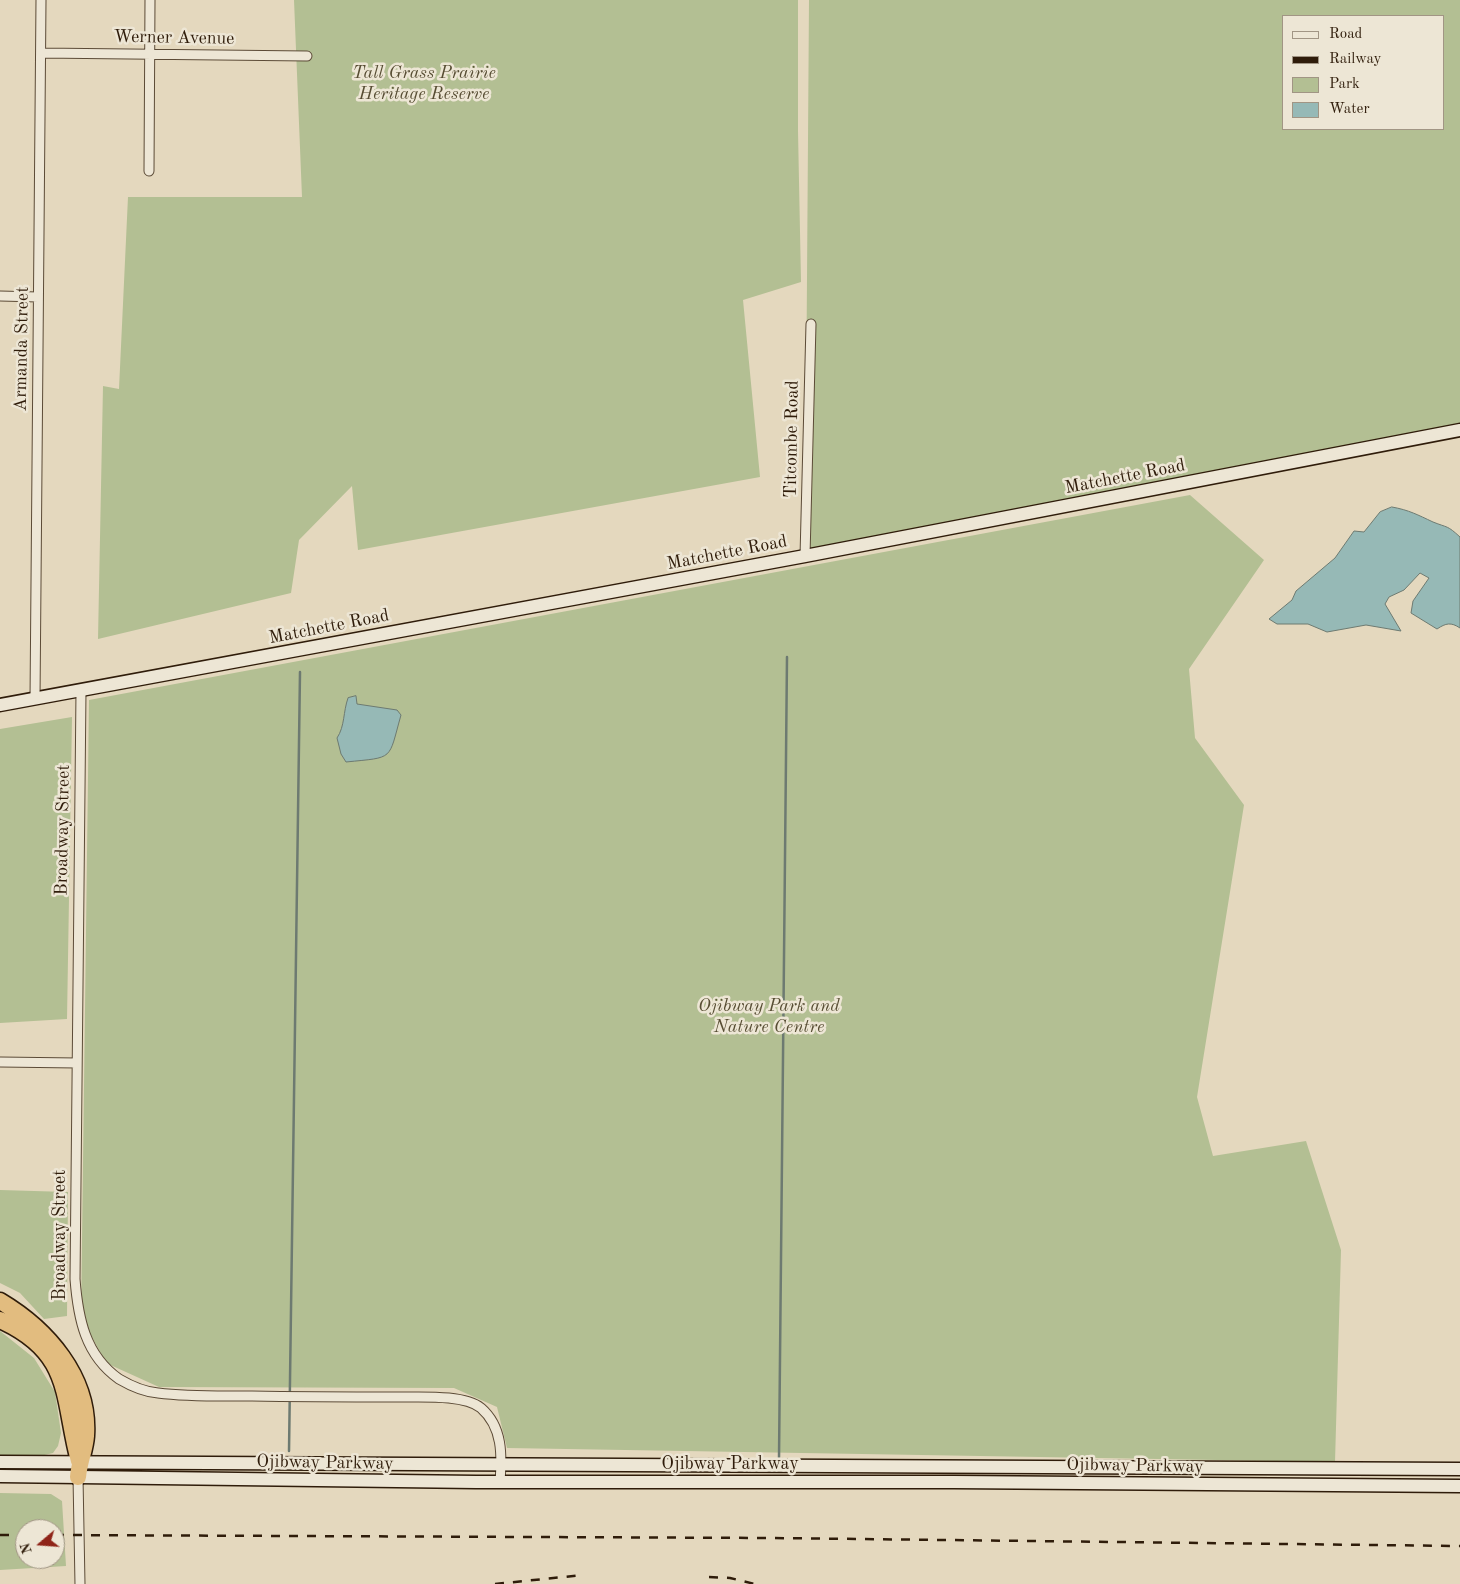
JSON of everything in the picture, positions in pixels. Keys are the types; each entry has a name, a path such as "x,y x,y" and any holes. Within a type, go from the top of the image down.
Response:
{"highway":[{"path":"0,1301 41,1332 66,1361 74,1377 82,1400 86,1437 79,1469"},
{"path":"0,1320 30,1337 46,1354 59,1374 67,1393 72,1437 79,1469"}],"main road":[{"name":"Matchette Road","path":"0,705 805,556 1460,430"},
{"name":"Ojibway Parkway","path":"0,1462 79,1469 500,1482 964,1482 1460,1486"},
{"name":"Ojibway Parkway","path":"0,1476 79,1469 501,1463 1460,1470"}],"street":[{"name":"Armanda Street","path":"35,699 41,0"},
{"path":"149,171 150,0"},
{"name":"Werner Avenue","path":"41,53 307,56"},
{"path":"0,296 38,297"},
{"name":"Titcombe Road","path":"805,556 811,324"},
{"name":"Broadway Street","path":"81,691 75,1280 80,1326 90,1346 111,1372 130,1385 158,1394 199,1396 423,1397 464,1400 480,1408 492,1422 499,1435 500,1482"},
{"path":"0,1062 77,1063"},
{"path":"79,1469 80,1584"}],"green space":[{"name":"Tall Grass Prairie Heritage Reserve","path":"294,0 798,0 801,282 743,300 760,477 358,550 352,486 299,540 291,593 98,639 103,386 119,389 128,197 302,197"},
{"path":"809,0 1460,0 1460,428 805,556"},
{"name":"Ojibway Park and Nature Centre","path":"1190,495 1264,560 1189,669 1195,738 1244,805 1197,1097 1213,1156 1306,1141 1341,1250 1335,1462 507,1448 497,1407 454,1388 159,1387 106,1363 81,1317 89,700"},
{"path":"72,717 67,1019 0,1023 0,729"},
{"path":"0,1190 68,1192 67,1316 44,1319 20,1293 0,1283"},
{"path":"0,1331 34,1358 55,1392 61,1433 58,1446 53,1453 36,1457 0,1456"},
{"path":"0,1493 51,1494 62,1501 63,1519 15,1519 16,1569 0,1570"}],"water":[{"path":"1392,507 1408,511 1447,527 1460,537 1460,628 1448,624 1437,629 1411,613 1413,601 1429,578 1420,573 1404,590 1389,597 1385,604 1401,631 1366,625 1327,632 1308,624 1277,624 1269,619 1292,600 1296,591 1335,558 1354,531 1364,532 1380,512"},
{"path":"356,696 357,704 397,710 401,715 394,741 387,754 373,759 346,762 341,754 337,738 348,698"}],"waterway":[{"path":"779,1458 787,657"},
{"path":"289,1451 300,672"}],"railway":[{"path":"0,1535 15,1535"},
{"path":"65,1535 773,1538 1460,1546"},
{"path":"495,1584 583,1575"},
{"path":"709,1577 730,1578 755,1584"}]}
